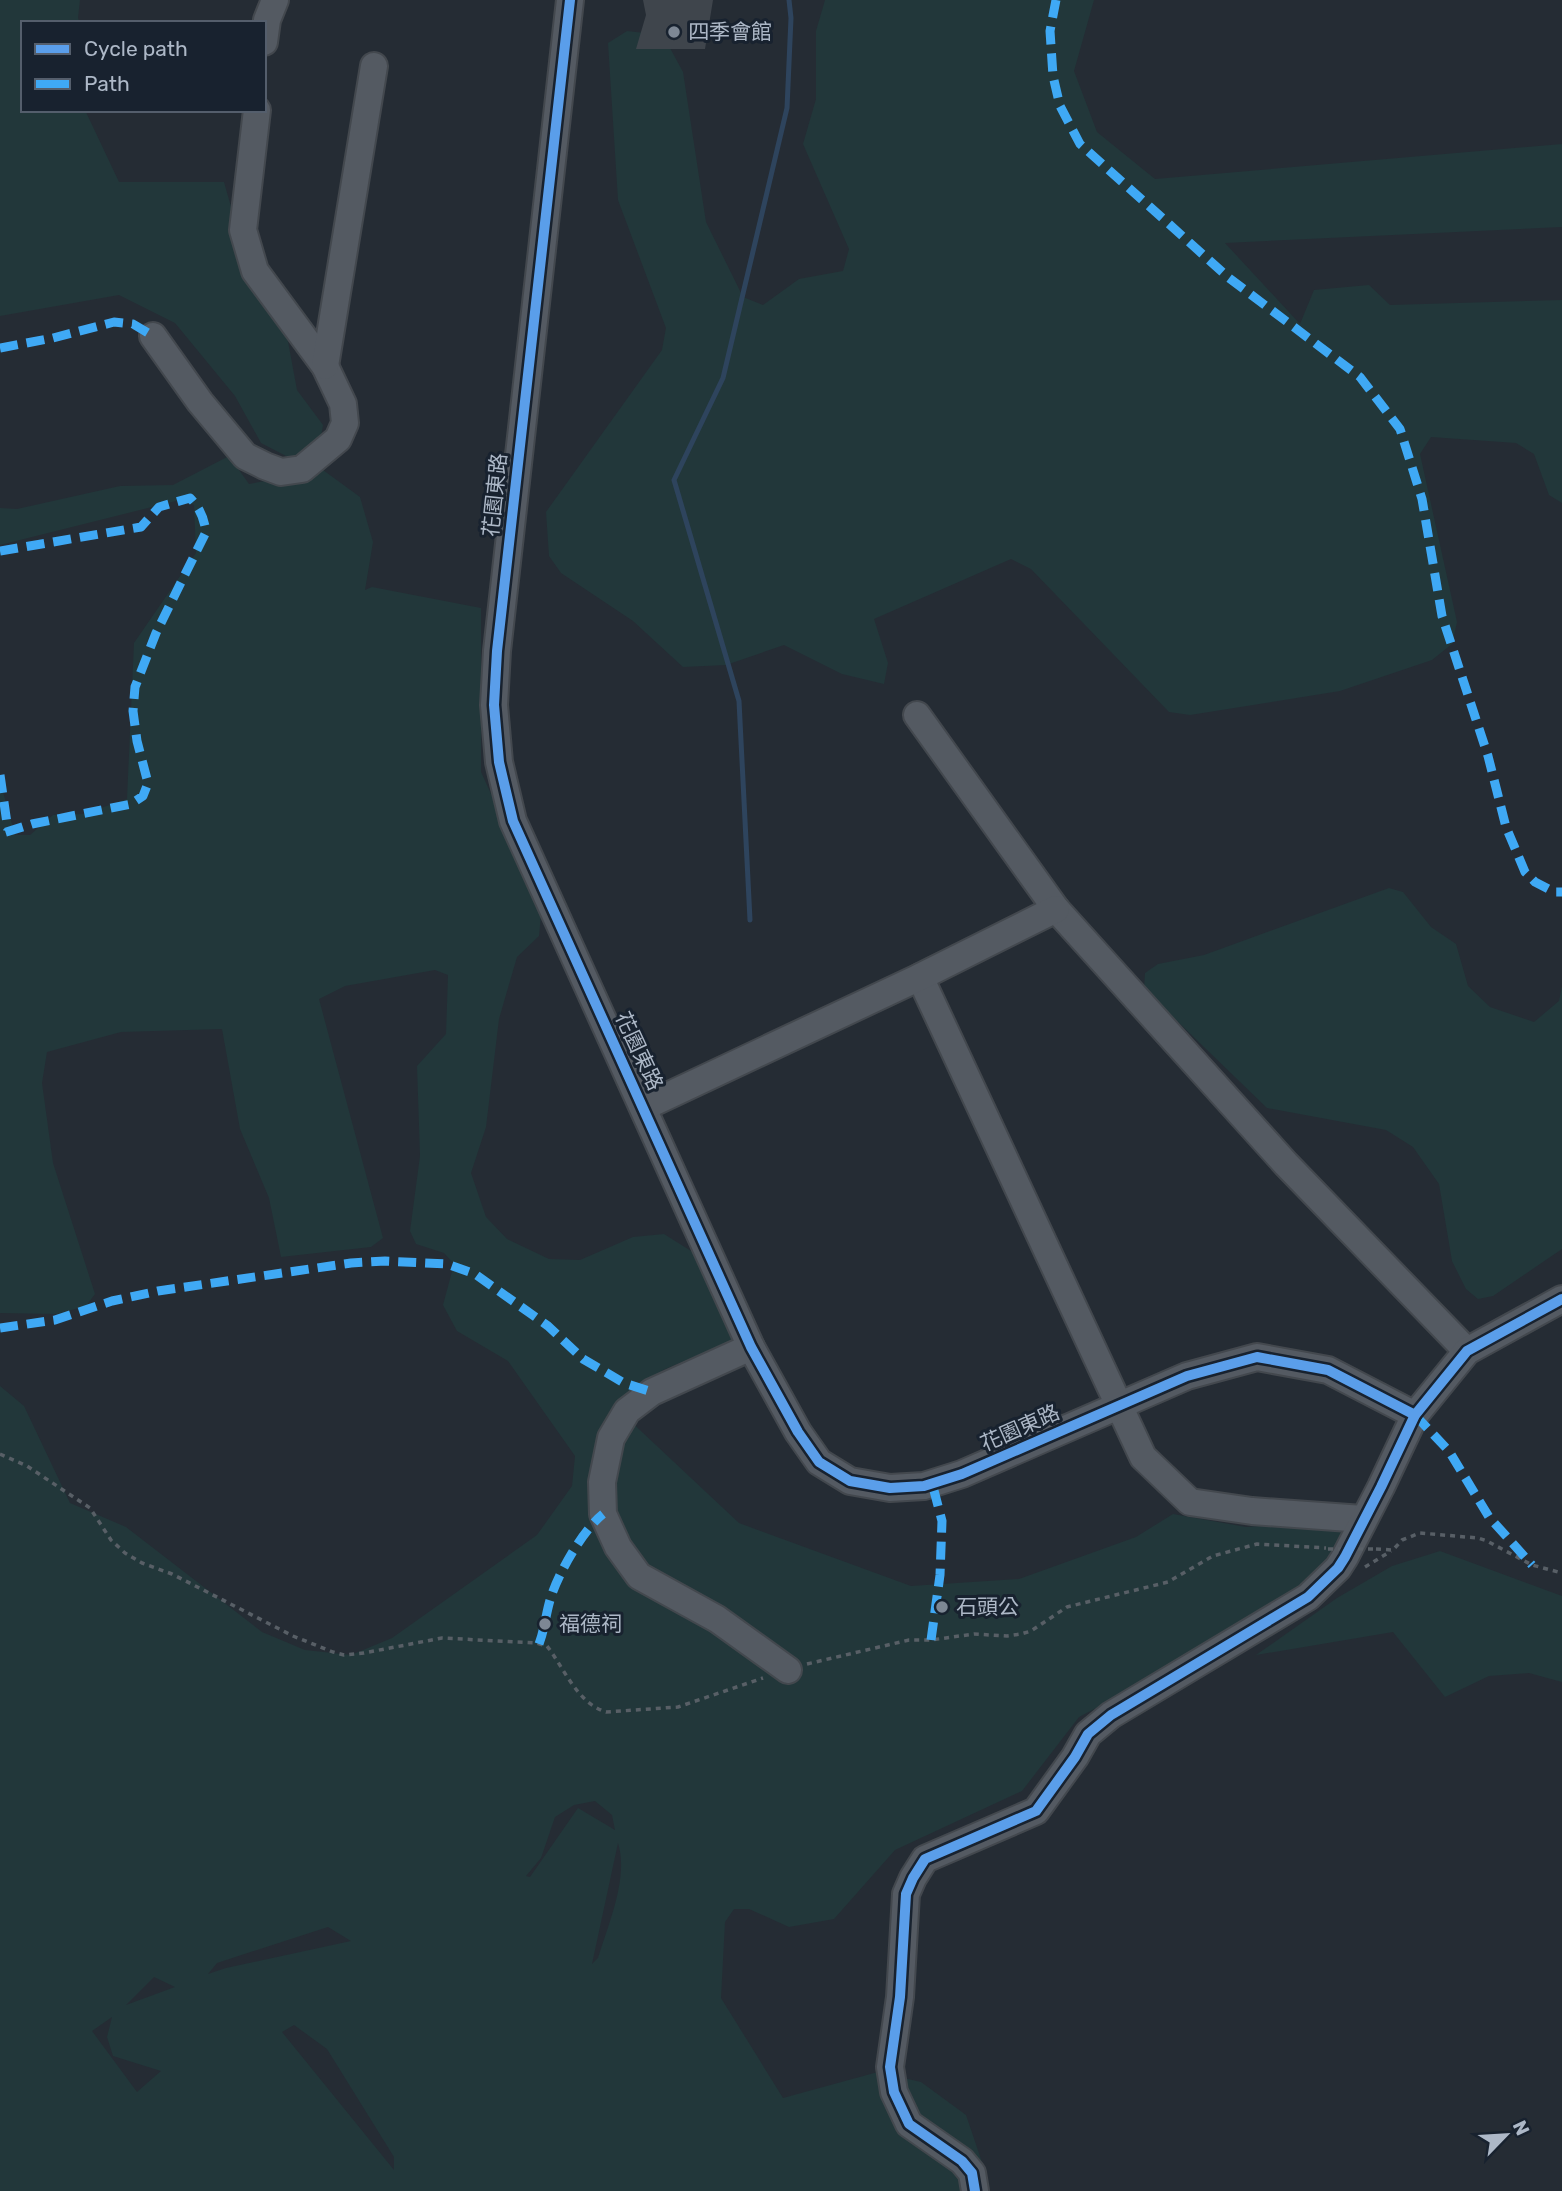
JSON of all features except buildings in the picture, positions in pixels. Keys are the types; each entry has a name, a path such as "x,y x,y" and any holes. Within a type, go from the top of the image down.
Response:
{"street":[{"path":"266,27 275,0"},
{"name":"花園東路","path":"570,0 497,651 494,705 499,762 513,821 751,1347 799,1432 819,1462 850,1481 890,1488 924,1486 962,1474 1187,1376 1257,1357 1328,1370 1415,1415"},
{"path":"325,366 374,66"},
{"path":"153,336 200,402 245,456 282,472 302,469 338,439 345,422 343,404 325,366 255,271 243,230 257,112"},
{"path":"917,715 1056,909 1286,1164 1467,1352"},
{"path":"644,1107 920,977 1056,909"},
{"path":"920,977 1143,1457 1190,1502 1252,1511 1363,1519"},
{"path":"975,2191 972,2173 962,2161 909,2124 894,2092 890,2067 900,1997 906,1894 925,1859 1035,1811 1068,1767 1088,1734 1111,1715 1308,1597 1338,1568 1415,1415 1467,1352 1562,1299"},
{"path":"751,1347 652,1392 627,1411 611,1438 602,1482 603,1514 618,1547 639,1576 717,1619 788,1670"}],"path":[{"path":"0,1454 27,1466 90,1508 111,1540 125,1553 293,1636 345,1655 442,1638 536,1643 547,1646 567,1678 584,1698 606,1712 678,1707 788,1670 909,1640 974,1634 1021,1634 1031,1631 1067,1607 1168,1581 1213,1556 1257,1544 1393,1550 1402,1540 1420,1533 1459,1536 1487,1541 1532,1565 1562,1573"}],"green space":[{"path":"0,0 80,0 79,21 21,21 21,112 86,112 119,182 224,182 245,256 287,336 297,390 323,425 319,447 290,458 261,443 235,396 175,323 119,295 0,316"},
{"path":"825,0 1094,0 1074,71 1097,132 1155,179 1562,144 1562,227 1225,243 1300,324 1314,290 1369,285 1390,305 1562,300 1562,503 1549,495 1534,454 1516,443 1431,437 1420,454 1457,622 1452,644 1432,660 1340,691 1190,715 1169,712 1031,569 1011,559 874,619 888,663 884,684 842,674 784,645 726,665 683,667 633,621 561,573 549,556 546,512 662,350 666,328 618,200 608,43 627,31 663,35 683,72 706,222 743,297 763,305 799,279 843,271 849,249 803,144 816,99 816,31"},
{"path":"229,456 249,484 323,470 360,497 373,542 365,590 372,587 481,608 481,772 542,905 539,936 517,957 499,1019 486,1127 471,1173 486,1217 507,1239 549,1259 580,1260 633,1237 664,1234 715,1266 734,1340 663,1370 628,1401 626,1417 739,1523 911,1586 1019,1579 1136,1537 1173,1514 1246,1527 1321,1522 1351,1530 1353,1545 1269,1617 1079,1717 1022,1791 895,1850 834,1919 789,1927 749,1909 734,1909 725,1922 721,1998 783,2098 878,2072 921,2082 966,2115 987,2177 973,2191 0,2191 0,1386 24,1406 70,1503 126,1527 262,1632 305,1650 351,1655 392,1638 537,1535 572,1486 575,1456 508,1361 457,1331 443,1305 454,1264 444,1253 416,1244 410,1231 420,1156 417,1066 446,1034 448,975 435,970 345,986 319,999 383,1238 371,1247 281,1257 269,1198 240,1129 222,1029 121,1032 47,1052 42,1083 53,1163 95,1294 86,1306 57,1314 0,1313 0,781 15,835 30,835 53,815 83,814 127,799 134,643 196,553 194,505 180,500 0,545 0,508 17,509 120,486 173,485","holes":["595,1801 612,1815 615,1830 578,1808 530,1877 526,1876 541,1858 555,1817 574,1805","618,1843 621,1856 619,1886 598,1958 592,1964","328,1927 351,1941 208,1974 217,1963","154,1977 175,1987 126,2005","112,2017 107,2037 113,2056 161,2071 137,2092 92,2031","294,2025 327,2049 394,2157 394,2170 282,2032"]},
{"path":"1389,888 1403,892 1431,927 1456,944 1468,986 1490,1007 1534,1022 1559,1001 1562,986 1562,1249 1493,1296 1478,1299 1466,1289 1452,1261 1439,1184 1413,1147 1386,1130 1267,1108 1144,989 1145,973 1158,964 1204,955"},
{"path":"1440,1551 1562,1596 1562,1682 1529,1673 1489,1676 1445,1697 1393,1632 1256,1655 1337,1598 1392,1566"}],"waterway":[{"path":"750,920 739,701 674,480 723,378 787,108 791,18 789,0"}],"marked path":[{"path":"1056,0 1050,31 1053,76 1060,106 1080,144 1229,278 1360,377 1400,429 1422,499 1442,616 1488,756 1506,827 1525,872 1535,882 1554,892 1562,892"},
{"path":"0,348 114,322 133,324 153,336"},
{"path":"0,551 141,527 159,507 190,498 201,514 206,532 156,633 135,687 133,711 137,741 148,783 143,796 131,804 32,824 0,834"},
{"path":"0,775 8,830"},
{"path":"0,1328 55,1320 112,1301 158,1291 351,1263 385,1261 447,1264 475,1274 548,1326 583,1359 624,1383 652,1392"},
{"path":"1415,1415 1449,1451 1489,1517 1532,1565"},
{"path":"931,1640 940,1575 942,1521 932,1483"},
{"path":"539,1644 551,1597 560,1576 572,1552 603,1514"}],"cycle path":[{"path":"570,0 497,651 494,705 499,762 513,821 751,1347 798,1432 819,1462 850,1481 890,1488 924,1486 962,1474 1187,1376 1257,1357 1328,1370 1415,1415"},
{"path":"975,2191 972,2173 962,2161 909,2124 894,2092 890,2067 900,1997 906,1894 925,1859 1036,1811 1088,1734 1111,1715 1308,1597 1338,1568 1415,1415 1467,1351 1562,1299"}],"place":[{"name":"四季會館","path":"674,32"},
{"name":"石頭公","path":"942,1607"},
{"name":"福德祠","path":"545,1624"}]}
